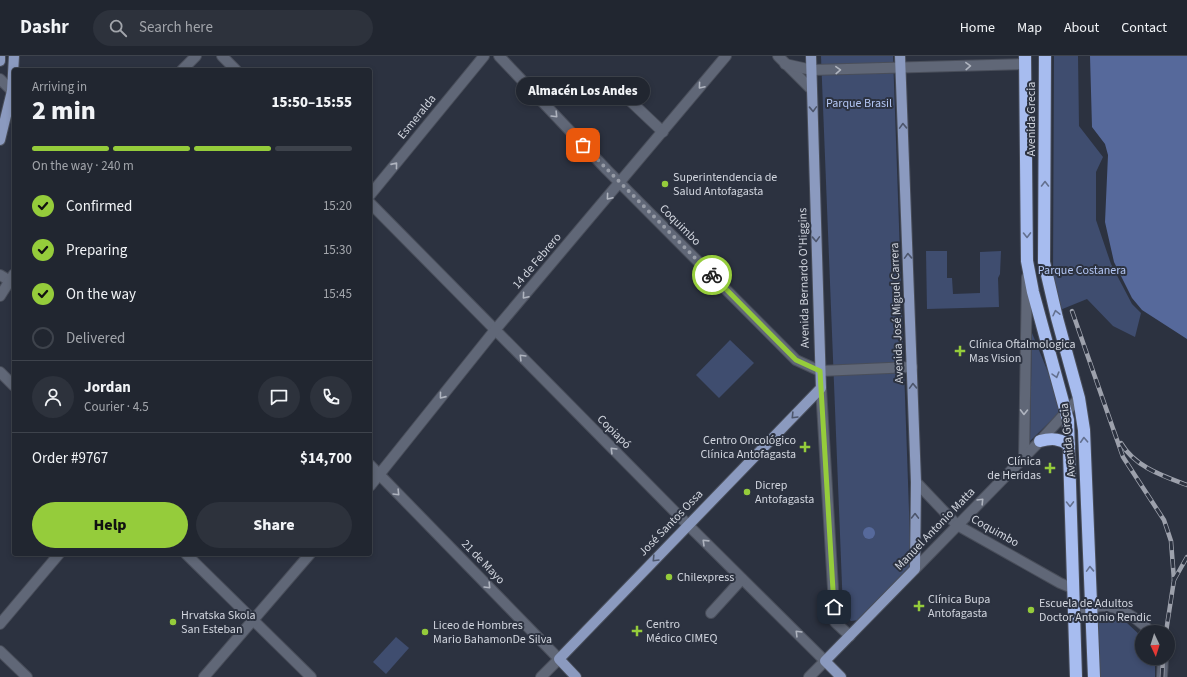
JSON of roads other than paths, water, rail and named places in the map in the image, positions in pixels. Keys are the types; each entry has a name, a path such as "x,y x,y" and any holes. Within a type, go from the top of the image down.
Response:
{"highway":[{"name":"Avenida Grecia","path":"1045,56 1044,262 1057,318 1079,398 1084,430 1094,677"},
{"name":"Avenida Grecia","path":"1025,60 1027,261 1033,292 1067,412 1075,676"},
{"path":"1040,441 1056,439 1063,440 1069,445"}],"main road":[{"path":"0,56 0,61"},
{"path":"14,56 14,68"},
{"name":"Avenida Bernardo O'Higgins","path":"811,56 821,388"},
{"name":"Avenida José Miguel Carrera","path":"900,56 916,482 915,569"},
{"path":"0,140 12,96"},
{"name":"José Santos Ossa","path":"558,658 821,388"},
{"name":"Manuel Antonio Matta","path":"825,661 915,569"},
{"name":"21 de Mayo","path":"558,658 576,677"},
{"name":"Copiapó","path":"825,661 841,677"}],"street":[{"path":"184,68 196,56"},
{"path":"222,56 234,68"},
{"name":"Esmeralda","path":"372,193 484,56"},
{"name":"Coquimbo","path":"499,56 621,183 796,360 820,371 912,368"},
{"name":"14 de Febrero","path":"372,484 495,330 621,183 726,56"},
{"path":"778,56 812,90"},
{"path":"785,64 812,70 900,68 1025,60"},
{"path":"0,79 12,91"},
{"path":"626,97 663,132"},
{"name":"Copiapó","path":"372,205 688,525 825,661"},
{"name":"Avenida Grecia","path":"1024,457 1027,261"},
{"path":"0,275 12,277 0,296"},
{"path":"0,372 12,384"},
{"name":"Avenida Bernardo O'Higgins","path":"821,388 835,622 850,636"},
{"name":"Manuel Antonio Matta","path":"915,569 1040,441 1079,398"},
{"name":"21 de Mayo","path":"372,467 558,658"},
{"name":"Coquimbo","path":"916,482 957,525 1060,583 1072,588"},
{"path":"0,624 57,556"},
{"path":"204,677 308,556"},
{"path":"197,558 253,619 311,677"},
{"path":"711,613 742,579"},
{"path":"1074,621 1091,608 1101,606 1124,612 1142,625"},
{"path":"0,651 27,677"},
{"name":"José Santos Ossa","path":"540,677 558,658"},
{"name":"Manuel Antonio Matta","path":"809,677 825,661"},
{"path":"1162,677 1163,665"}],"railway":[{"path":"1072,311 1123,457 1164,520 1171,541 1174,580 1167,625"},
{"path":"1121,443 1134,458 1150,470 1187,485"},
{"path":"1174,580 1187,557"},
{"path":"1162,677 1163,665"}],"place":[{"name":"Almacén Los Andes","path":"583,145"},
{"name":"Superintendencia de Salud Antofagasta","path":"665,184"},
{"name":"Clínica Oftalmologica Mas Vision","path":"960,351"},
{"name":"Centro Oncológico Clínica Antofagasta","path":"805,447"},
{"name":"Clínica de Heridas","path":"1050,468"},
{"name":"Dicrep Antofagasta","path":"747,492"},
{"name":"Chilexpress","path":"669,577"},
{"name":"Clínica Bupa Antofagasta","path":"919,606"},
{"name":"Escuela de Adultos Doctor Antonio Rendic","path":"1031,610"},
{"name":"Hrvatska Skola San Esteban","path":"173,622"},
{"name":"Centro Médico CIMEQ","path":"637,631"},
{"name":"Liceo de Hombres Mario BahamonDe Silva","path":"425,632"}],"park label":[{"name":"Parque Brasil","path":"859,103"},
{"name":"Parque Costanera","path":"1082,270"}]}
